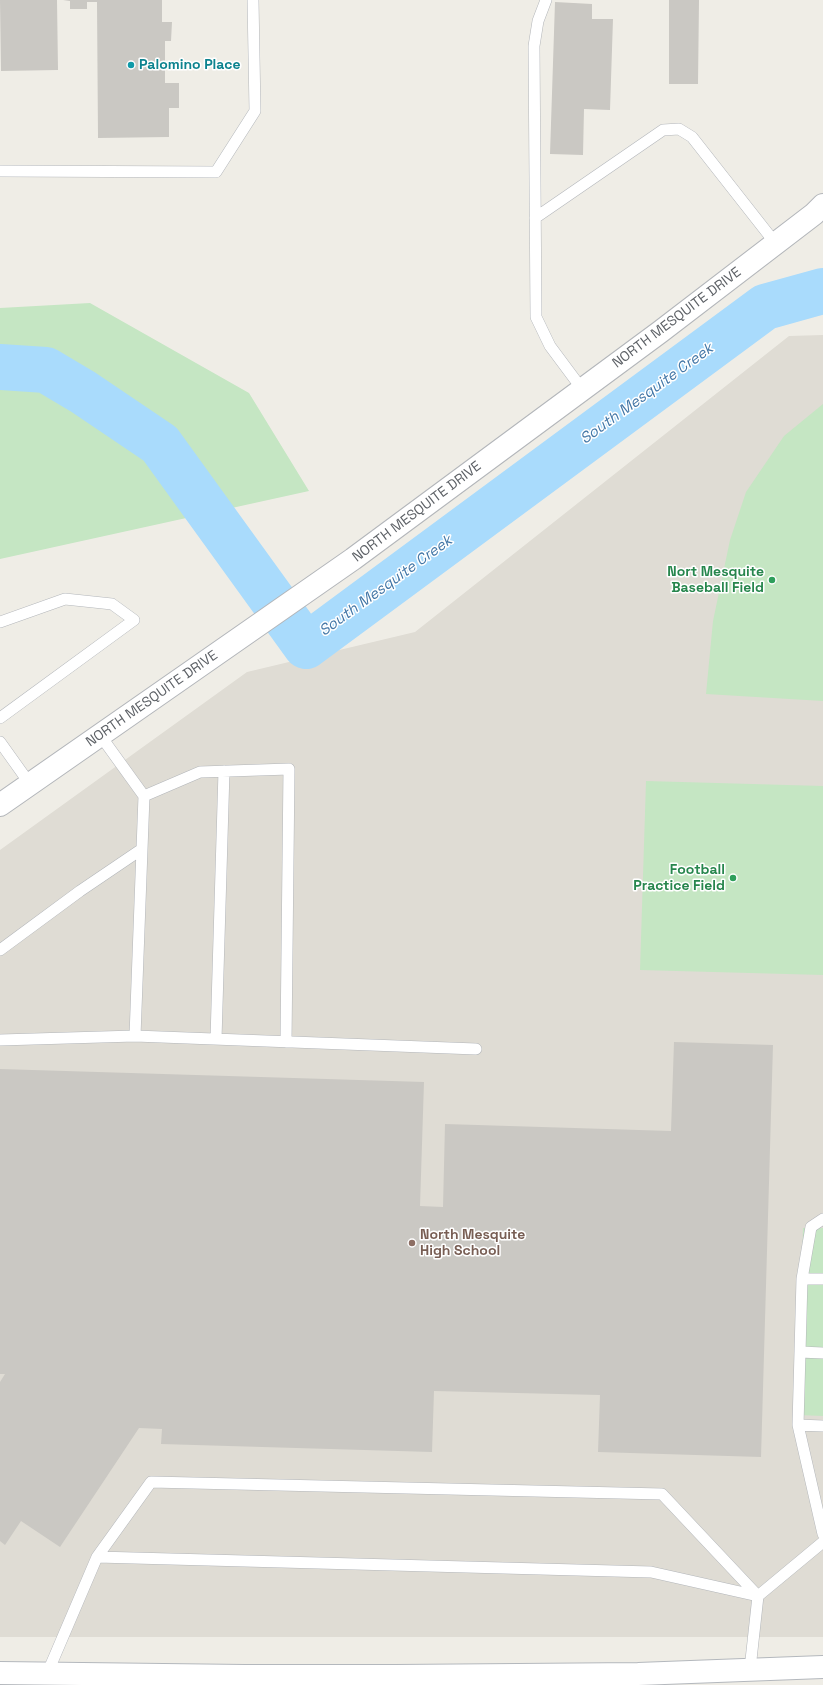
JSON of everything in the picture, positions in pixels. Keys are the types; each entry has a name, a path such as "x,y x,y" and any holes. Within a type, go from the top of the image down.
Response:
{"street":[{"name":"NORTH MESQUITE DRIVE","path":"0,805 353,559 776,244 823,205"},
{"path":"794,1667 823,1673"},
{"path":"0,1673 245,1676 428,1676 638,1674 750,1668 823,1667"}],"lane":[{"path":"0,171 216,172 255,111 253,0"},
{"path":"546,0 538,21 534,46 536,317 550,346 582,389"},
{"path":"535,218 663,130 678,129 692,136 776,244"},
{"path":"0,622 65,599 112,604 134,620 0,718"},
{"path":"100,735 144,796 135,1036"},
{"path":"0,742 30,784"},
{"path":"144,796 200,772 288,769 286,1042"},
{"path":"216,1039 224,771"},
{"path":"0,950 80,891 142,849"},
{"path":"0,1040 135,1036 476,1049"},
{"path":"823,1220 811,1227 802,1279 798,1425 823,1534"},
{"path":"802,1279 823,1279"},
{"path":"800,1352 823,1353"},
{"path":"798,1425 823,1426"},
{"path":"47,1674 97,1557 151,1482 662,1494 758,1596"},
{"path":"750,1668 758,1596 823,1542"},
{"path":"97,1557 651,1572 758,1596"}],"shaded area":[{"name":"North Mesquite High School","path":"823,335 823,1637 0,1637 0,850 247,672 415,632 789,336"}],"green space":[{"path":"90,303 249,393 309,491 0,559 0,308"},
{"name":"Nort Mesquite Baseball Field","path":"823,404 823,701 706,694 713,621 730,540 746,492 784,436"},
{"name":"Football Practice Field","path":"646,781 823,786 823,975 640,970"},
{"path":"803,1228 823,1228 823,1416 798,1415"}],"building":[{"path":"0,0 57,0 58,70 1,71"},
{"name":"Palomino Place","path":"63,0 162,0 162,22 172,22 171,41 165,41 165,83 179,83 179,108 169,108 169,137 98,138 97,2 87,2 87,9 70,9 70,1"},
{"path":"669,0 699,0 698,84 669,84"},
{"path":"555,2 592,4 592,19 613,19 610,110 584,109 583,155 550,154"},
{"path":"674,1042 773,1045 761,1457 598,1452 600,1395 434,1391 432,1452 161,1444 162,1429 139,1428 60,1547 21,1521 5,1545 0,1541 0,1382 5,1374 0,1374 0,1069 424,1082 420,1206 443,1207 445,1124 671,1131"}],"waterway":[{"name":"South Mesquite Creek","path":"0,367 46,370 83,392 160,444 306,646 765,307 823,291"}],"place":[{"name":"Palomino Place","path":"131,65"},
{"name":"Nort Mesquite Baseball Field","path":"772,580"},
{"name":"Football Practice Field","path":"733,878"},
{"name":"North Mesquite High School","path":"412,1243"}]}
